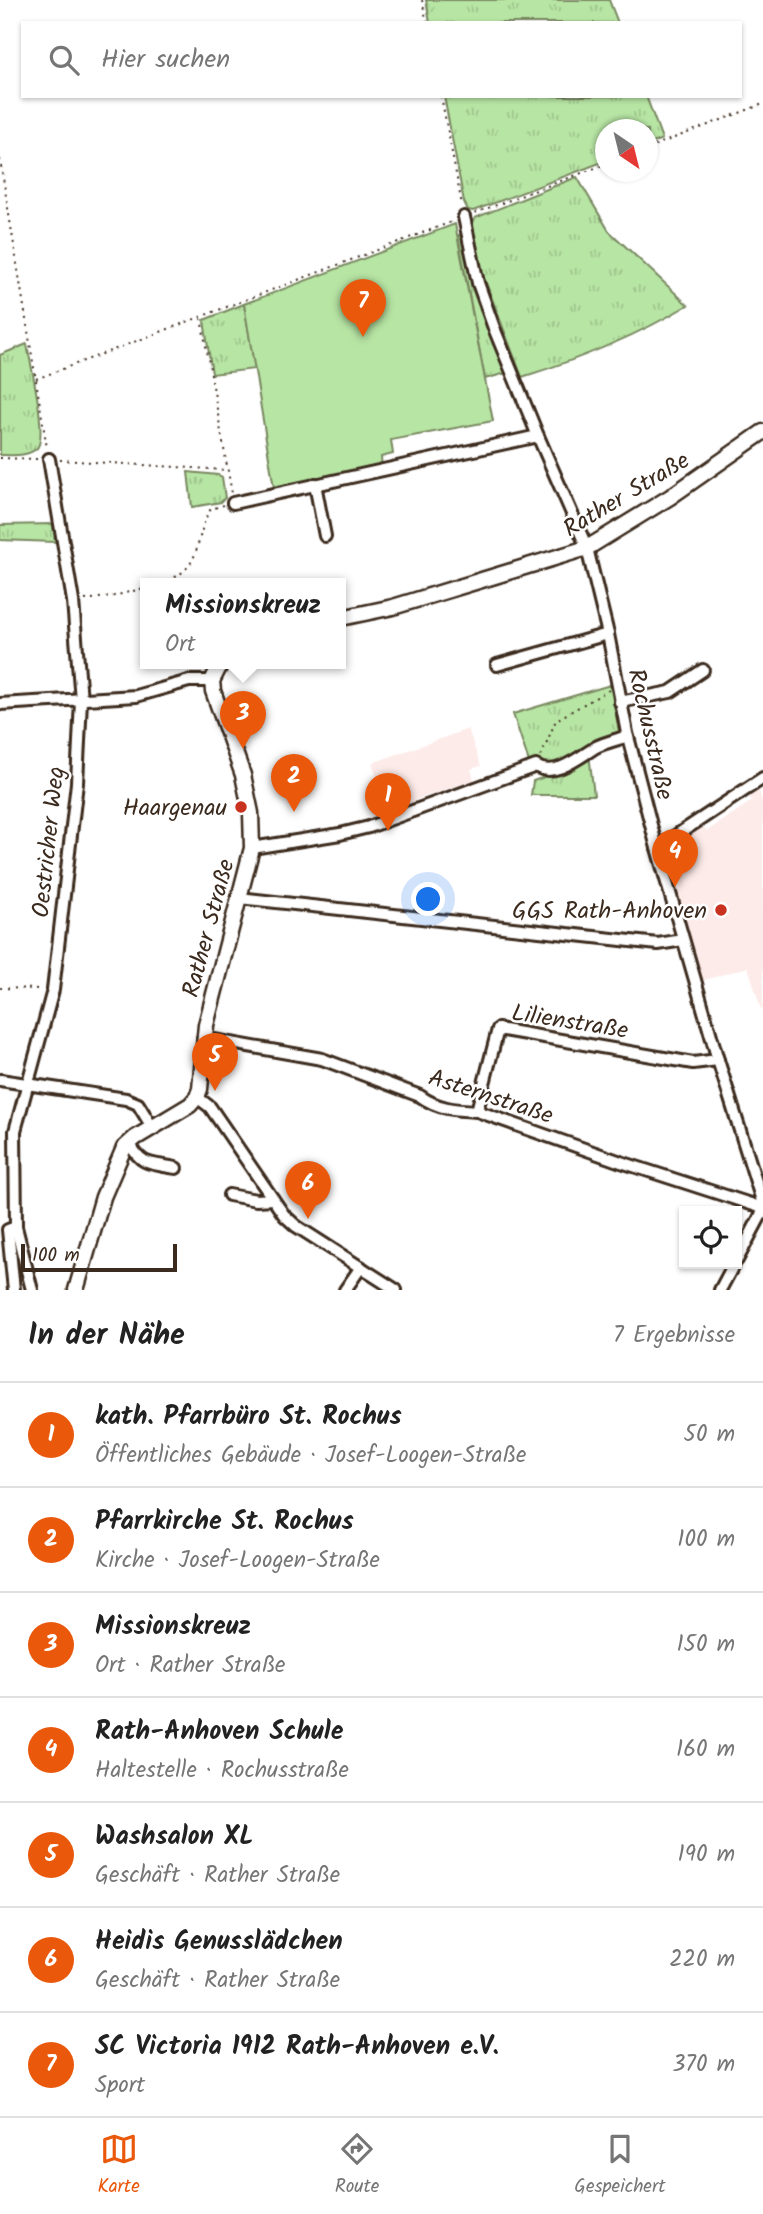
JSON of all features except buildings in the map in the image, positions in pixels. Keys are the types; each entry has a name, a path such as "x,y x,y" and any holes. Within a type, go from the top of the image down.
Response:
{"main road":[{"name":"Rather Straße","path":"346,617 393,607 575,554 681,490 763,432"},
{"path":"212,681 218,669"},
{"name":"Rather Straße","path":"197,1097 200,1089 203,1038 215,983 252,848 251,813 243,775 213,691 212,681"},
{"path":"76,1290 103,1197 124,1149 152,1127 190,1105 197,1097"}],"street":[{"name":"Rochusstraße","path":"464,217 478,283 515,382 587,548 608,635 627,736 683,940 763,1208"},
{"path":"233,503 538,436"},
{"name":"Oestricher Weg","path":"32,1290 16,1227 15,1130 53,990 77,783 81,700 73,601 49,460"},
{"path":"315,484 325,536"},
{"path":"497,665 608,635"},
{"path":"620,702 670,692 703,670"},
{"path":"0,704 136,696 189,681 212,681"},
{"path":"252,848 369,827 536,766 545,770 564,766 575,762 596,747 627,736"},
{"path":"657,848 763,778"},
{"path":"239,898 658,944 683,940"},
{"name":"Lilienstraße","path":"477,1111 498,1029 693,1063 718,1060"},
{"name":"Asternstraße","path":"203,1038 322,1059 420,1096 432,1104 454,1111 477,1111 763,1208"},
{"path":"0,1080 126,1099 138,1104 152,1127"},
{"path":"197,1097 210,1107 273,1199 296,1226 396,1290"},
{"path":"130,1143 142,1161 176,1168"},
{"path":"229,1195 256,1200 273,1199"},
{"path":"742,1250 763,1208"},
{"name":"Oestricher Weg","path":"13,1290 8,1230 16,1227"},
{"path":"345,1290 361,1267"},
{"path":"720,1290 732,1269"}],"path":[{"path":"422,0 427,21"},
{"path":"441,98 464,217"},
{"path":"658,144 763,104"},
{"path":"0,159 49,460"},
{"path":"36,379 595,168"},
{"path":"172,578 190,565 211,509 233,503 201,318"},
{"path":"0,458 227,470"},
{"path":"73,601 114,596 140,589"},
{"path":"536,766 553,725 560,716 617,686"},
{"path":"0,988 53,990"}],"shaded area":[{"path":"468,729 481,766 471,769 474,780 415,800 415,803 391,813 372,763"},
{"name":"GGS Rath-Anhoven","path":"759,790 763,806 761,1009 748,967 701,981 663,854 703,827 707,831 752,801 749,797"}],"green space":[{"path":"426,0 609,0 617,21 430,21"},
{"path":"444,98 647,98 655,119 595,119 595,165 473,211 468,210 464,202"},
{"path":"577,177 609,231 688,305 607,346 522,377 478,262 470,227 475,218"},
{"path":"455,224 493,421 391,440 393,454 381,457 382,468 275,494 244,304"},
{"path":"458,235 465,237 475,285 506,373 485,379"},
{"path":"244,304 255,369 212,374 204,320"},
{"path":"27,344 39,415 40,441 37,448 29,453 0,455 0,355"},
{"path":"188,472 222,477 225,498 221,502 192,507"},
{"path":"53,524 55,542 0,540 0,525"},
{"path":"610,685 621,741 589,754 594,795 531,795 533,781 542,778 538,763 530,765 513,714"}],"place":[{"name":"SC Victoria 1912 Rath-Anhoven e.V.","path":"363,337"},
{"name":"Missionskreuz","path":"243,749"},
{"name":"Haargenau","path":"241,807"},
{"name":"Pfarrkirche St. Rochus","path":"294,812"},
{"name":"kath. Pfarrbüro St. Rochus","path":"388,831"},
{"name":"Rath-Anhoven Schule","path":"675,887"},
{"name":"GGS Rath-Anhoven","path":"721,910"},
{"name":"Washsalon XL","path":"215,1091"},
{"name":"Heidis Genusslädchen","path":"308,1219"}]}
